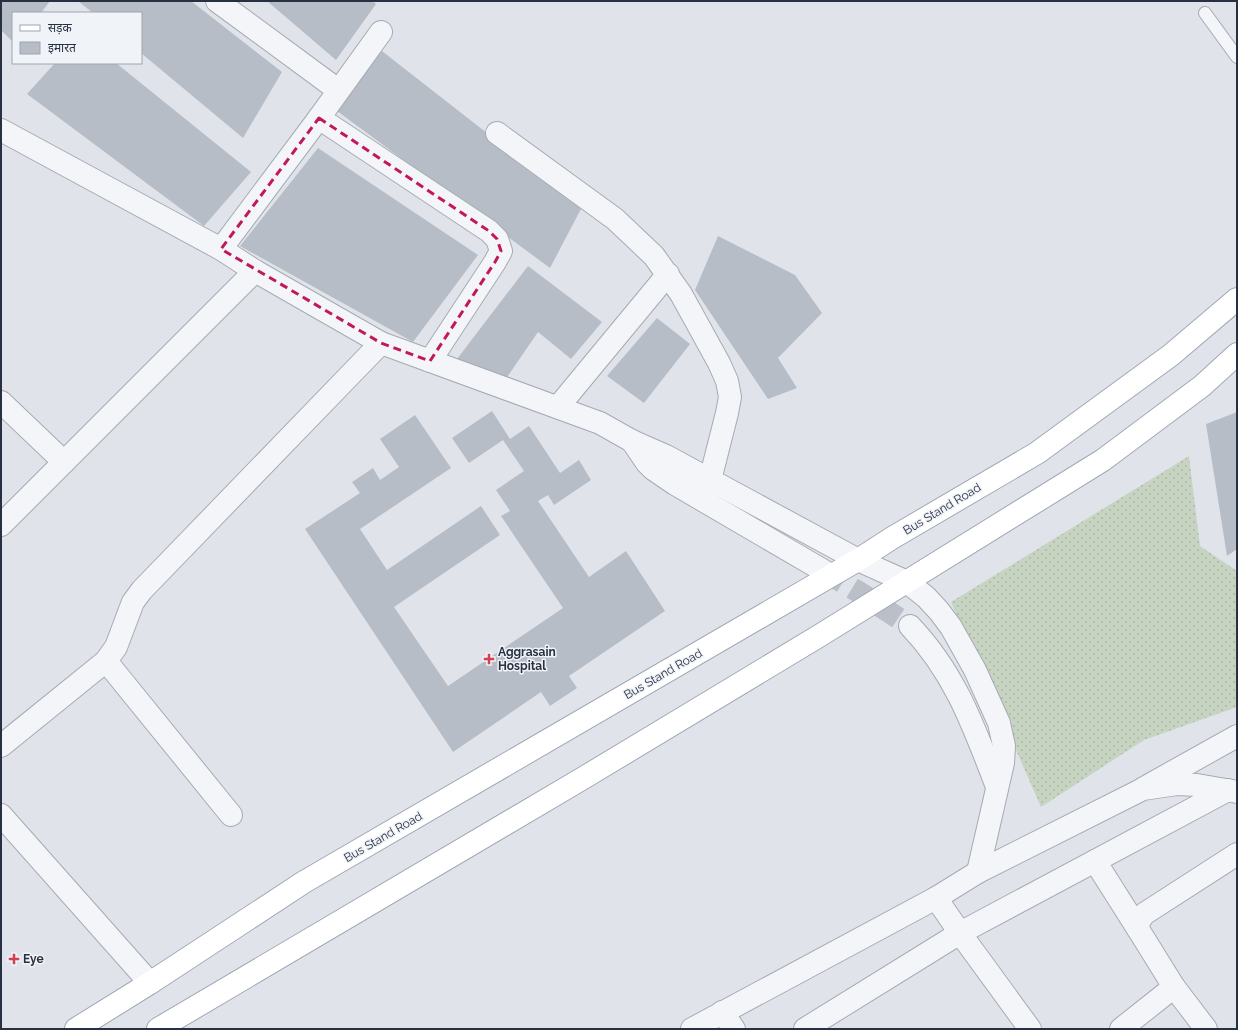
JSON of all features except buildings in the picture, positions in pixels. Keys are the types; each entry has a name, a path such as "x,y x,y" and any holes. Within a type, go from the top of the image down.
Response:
{"main road":[{"name":"Bus Stand Road","path":"76,1029 304,882 858,560 892,538 1037,453 1170,355 1237,299"},
{"path":"158,1029 585,777 907,582 1103,460 1233,361"}],"street":[{"path":"217,1 338,90"},
{"path":"221,249 381,32"},
{"path":"319,118 489,230 497,239 501,251 495,262 430,361"},
{"path":"1,130 221,249 255,271 381,343 600,423 632,441 666,456 858,560 907,582 926,597 951,627 975,670 999,723 1004,746 1003,763 978,872"},
{"path":"497,133 615,219 654,256 681,294 719,363 728,386 730,397 710,480"},
{"path":"1,525 255,271"},
{"path":"558,407 668,274"},
{"path":"1,746 106,661 116,647 133,602 142,590 381,343"},
{"path":"1,402 64,462"},
{"path":"632,441 646,463 670,481 824,571"},
{"path":"910,626 925,642 946,673 960,698 973,724 997,787"},
{"path":"106,661 231,814"},
{"path":"692,1029 728,1021 978,872 1143,789 1237,736"},
{"path":"1143,789 1177,784 1197,785 1232,791"},
{"path":"806,1029 960,933 1095,861 1232,791"},
{"path":"1,815 150,982"},
{"path":"1138,929 1139,921 1144,914 1237,854"},
{"path":"1095,861 1174,987 1206,1029"},
{"path":"936,898 1030,1029"},
{"path":"1121,1029 1174,987"}],"lane":[{"path":"1206,13 1237,57"}],"highlighted area":[{"path":"319,118 489,231 497,239 501,251 495,262 430,361 381,343 221,249"}],"green space":[{"path":"1189,456 1200,546 1237,571 1237,707 1144,740 1041,807 951,602"}],"tunnel":[{"path":"824,571 910,626"}],"place":[{"name":"Aggrasain Hospital","path":"489,659"},
{"name":"Eye","path":"14,959"}]}
